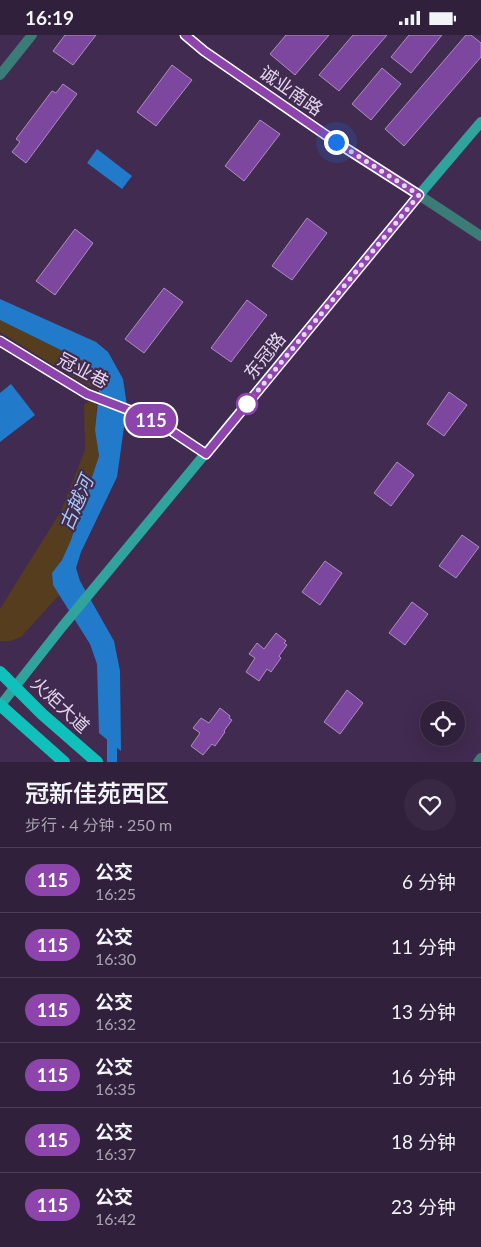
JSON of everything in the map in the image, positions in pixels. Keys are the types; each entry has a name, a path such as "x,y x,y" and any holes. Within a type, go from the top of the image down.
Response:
{"main road":[{"name":"东冠路","path":"0,706 62,627 481,122"},
{"name":"火炬大道","path":"0,672 42,714 92,758"},
{"path":"0,706 64,762"}],"street":[{"path":"0,75 32,35"},
{"name":"诚业南路","path":"185,35 204,51 336,142 481,236"},
{"name":"冠业巷","path":"0,341 87,394 134,412 167,428 206,454"},
{"path":"478,762 481,758"}],"shaded area":[{"path":"0,320 85,362 95,373 99,391 0,332"},
{"path":"90,400 97,401 95,430 99,456 71,540 62,560 52,573 53,585 60,594 21,637 10,641 0,641 0,609 61,511 85,450 84,405"}],"water":[{"path":"97,149 132,176 122,189 87,163"},
{"path":"0,299 96,342 108,352 123,379 127,406 117,477 81,552 76,568 80,581 114,641 120,671 121,751 99,733 97,664 90,644 53,585 52,573 62,560 71,540 99,456 95,430 99,391 95,373 85,362 0,320"},
{"path":"11,384 35,415 0,442 0,393"}],"building":[{"path":"65,35 96,35 73,65 53,51"},
{"path":"286,35 329,35 295,75 270,54"},
{"path":"353,35 387,35 339,91 319,75"},
{"path":"409,35 442,35 411,73 391,57"},
{"path":"466,35 471,35 481,43 481,57 404,146 385,129"},
{"path":"172,65 192,80 156,126 137,112"},
{"path":"382,68 401,84 371,120 352,104"},
{"path":"63,84 77,94 26,163 12,152 20,142 16,139 52,91 56,93"},
{"path":"260,120 280,134 244,181 225,166"},
{"path":"307,218 327,233 292,280 272,266"},
{"path":"75,229 93,243 55,295 36,281"},
{"path":"164,288 183,302 144,353 125,339"},
{"path":"247,300 267,315 231,362 211,348"},
{"path":"449,392 467,405 444,436 427,424"},
{"path":"397,462 414,475 391,506 374,493"},
{"path":"462,535 479,547 456,578 439,566"},
{"path":"325,561 342,573 320,605 302,592"},
{"path":"412,602 428,614 405,645 389,633"},
{"path":"276,633 286,641 284,643 287,645 271,672 267,669 259,681 246,672 255,658 249,654 257,643 264,649"},
{"path":"347,690 363,703 340,734 324,722"},
{"path":"220,708 232,720 215,746 212,744 203,755 191,746 200,733 193,728 201,718 209,723"}],"waterway":[{"name":"古越河","path":"112,731 112,762"}],"bus line":[{"name":"115","path":"0,341 87,394 134,412 167,428 206,454 419,195 336,142 204,51 185,35"}],"route":[{"path":"247,404 419,195 336,142"}]}
